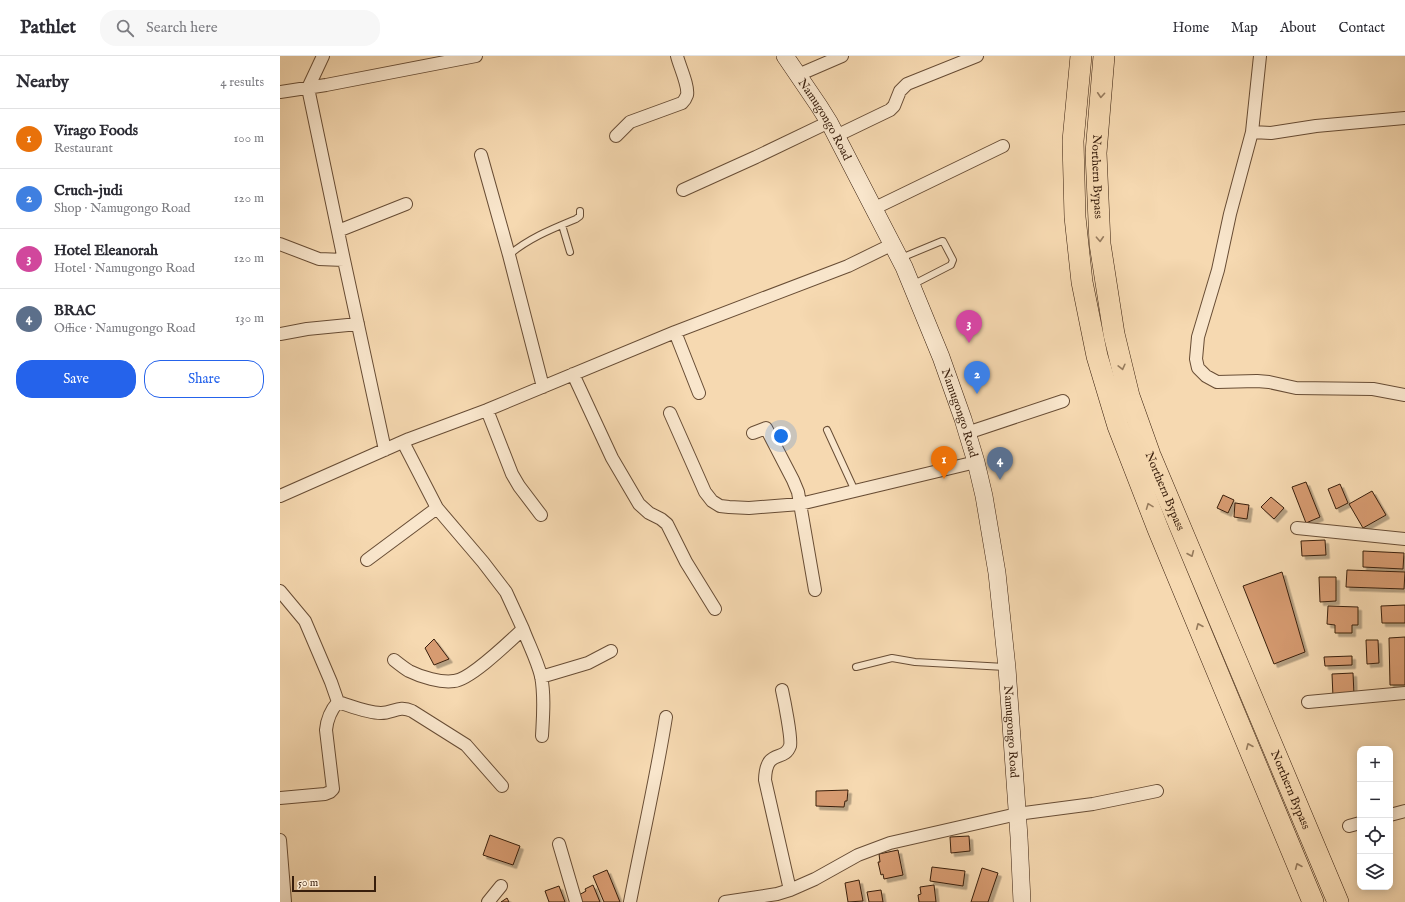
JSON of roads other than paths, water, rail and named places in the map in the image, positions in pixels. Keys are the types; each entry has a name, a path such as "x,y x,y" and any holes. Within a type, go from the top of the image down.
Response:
{"highway":[{"name":"Northern Bypass","path":"1081,56 1073,141 1075,217 1082,282 1097,356 1118,426 1313,902"},
{"name":"Northern Bypass","path":"1104,56 1096,153 1100,244 1114,334 1129,396 1153,463 1338,902"}],"main road":[{"name":"Namugongo Road","path":"786,56 819,106 832,129 874,208 912,285 941,357 976,462 984,496 997,574 1007,668 1022,902"}],"street":[{"path":"323,56 308,88 386,450"},
{"path":"280,92 476,56"},
{"path":"616,136 630,122 682,103 686,98 686,88 677,56"},
{"path":"798,75 842,56"},
{"path":"683,190 756,157 832,129 890,110 894,106 900,91 907,84 977,56"},
{"path":"1260,56 1252,132 1230,214 1218,270 1198,337 1196,359 1198,368 1206,376 1217,382 1257,381 1270,382 1296,388 1373,389 1405,395"},
{"path":"1252,132 1271,133 1316,126 1405,118"},
{"path":"874,208 1003,146"},
{"path":"481,155 509,255 543,387"},
{"path":"338,231 406,204"},
{"path":"280,244 319,259 344,260"},
{"path":"280,496 403,442 487,410 675,332 848,266 896,251"},
{"path":"280,334 307,329 358,324"},
{"path":"675,332 699,393"},
{"path":"573,374 612,458 639,504 649,513 667,524 686,562 715,609"},
{"path":"967,433 1063,401"},
{"path":"487,410 512,474 541,516"},
{"path":"670,413 705,492 712,502 720,506 749,508 800,504 976,462"},
{"path":"753,433 766,428 798,492 815,590"},
{"path":"403,442 436,508 483,562 506,592 523,629 541,677 543,695 542,736"},
{"path":"367,560 436,508"},
{"path":"1297,528 1405,539"},
{"path":"280,591 304,621 331,682 338,702"},
{"path":"394,660 408,670 422,676 455,682 465,678 523,629"},
{"path":"541,677 588,663 611,651"},
{"path":"782,690 791,743 787,752 768,762 765,769 765,780 790,890"},
{"path":"1308,702 1405,693"},
{"path":"338,702 382,713 406,708 412,711 466,745 502,786"},
{"path":"280,798 325,794 333,789 326,730 327,722 333,708 338,702"},
{"path":"630,902 666,717"},
{"path":"725,902 778,898 790,890 815,879 858,855 890,843 1017,814 1093,804 1157,791"},
{"path":"1393,814 1405,811"},
{"path":"280,840 285,902"},
{"path":"559,844 576,902"},
{"path":"488,902 501,886"}],"lane":[{"path":"509,255 536,236 576,219 580,216 580,211"},
{"path":"562,225 570,252"},
{"path":"896,251 943,241 953,260 951,265 912,285"},
{"path":"827,430 855,491"},
{"path":"856,667 892,658 915,662 1007,668"}],"place":[{"name":"Hotel Eleanorah","path":"969,343"},
{"name":"Cruch-judi","path":"977,394"},
{"name":"Virago Foods","path":"944,479"},
{"name":"BRAC","path":"1000,480"}]}
